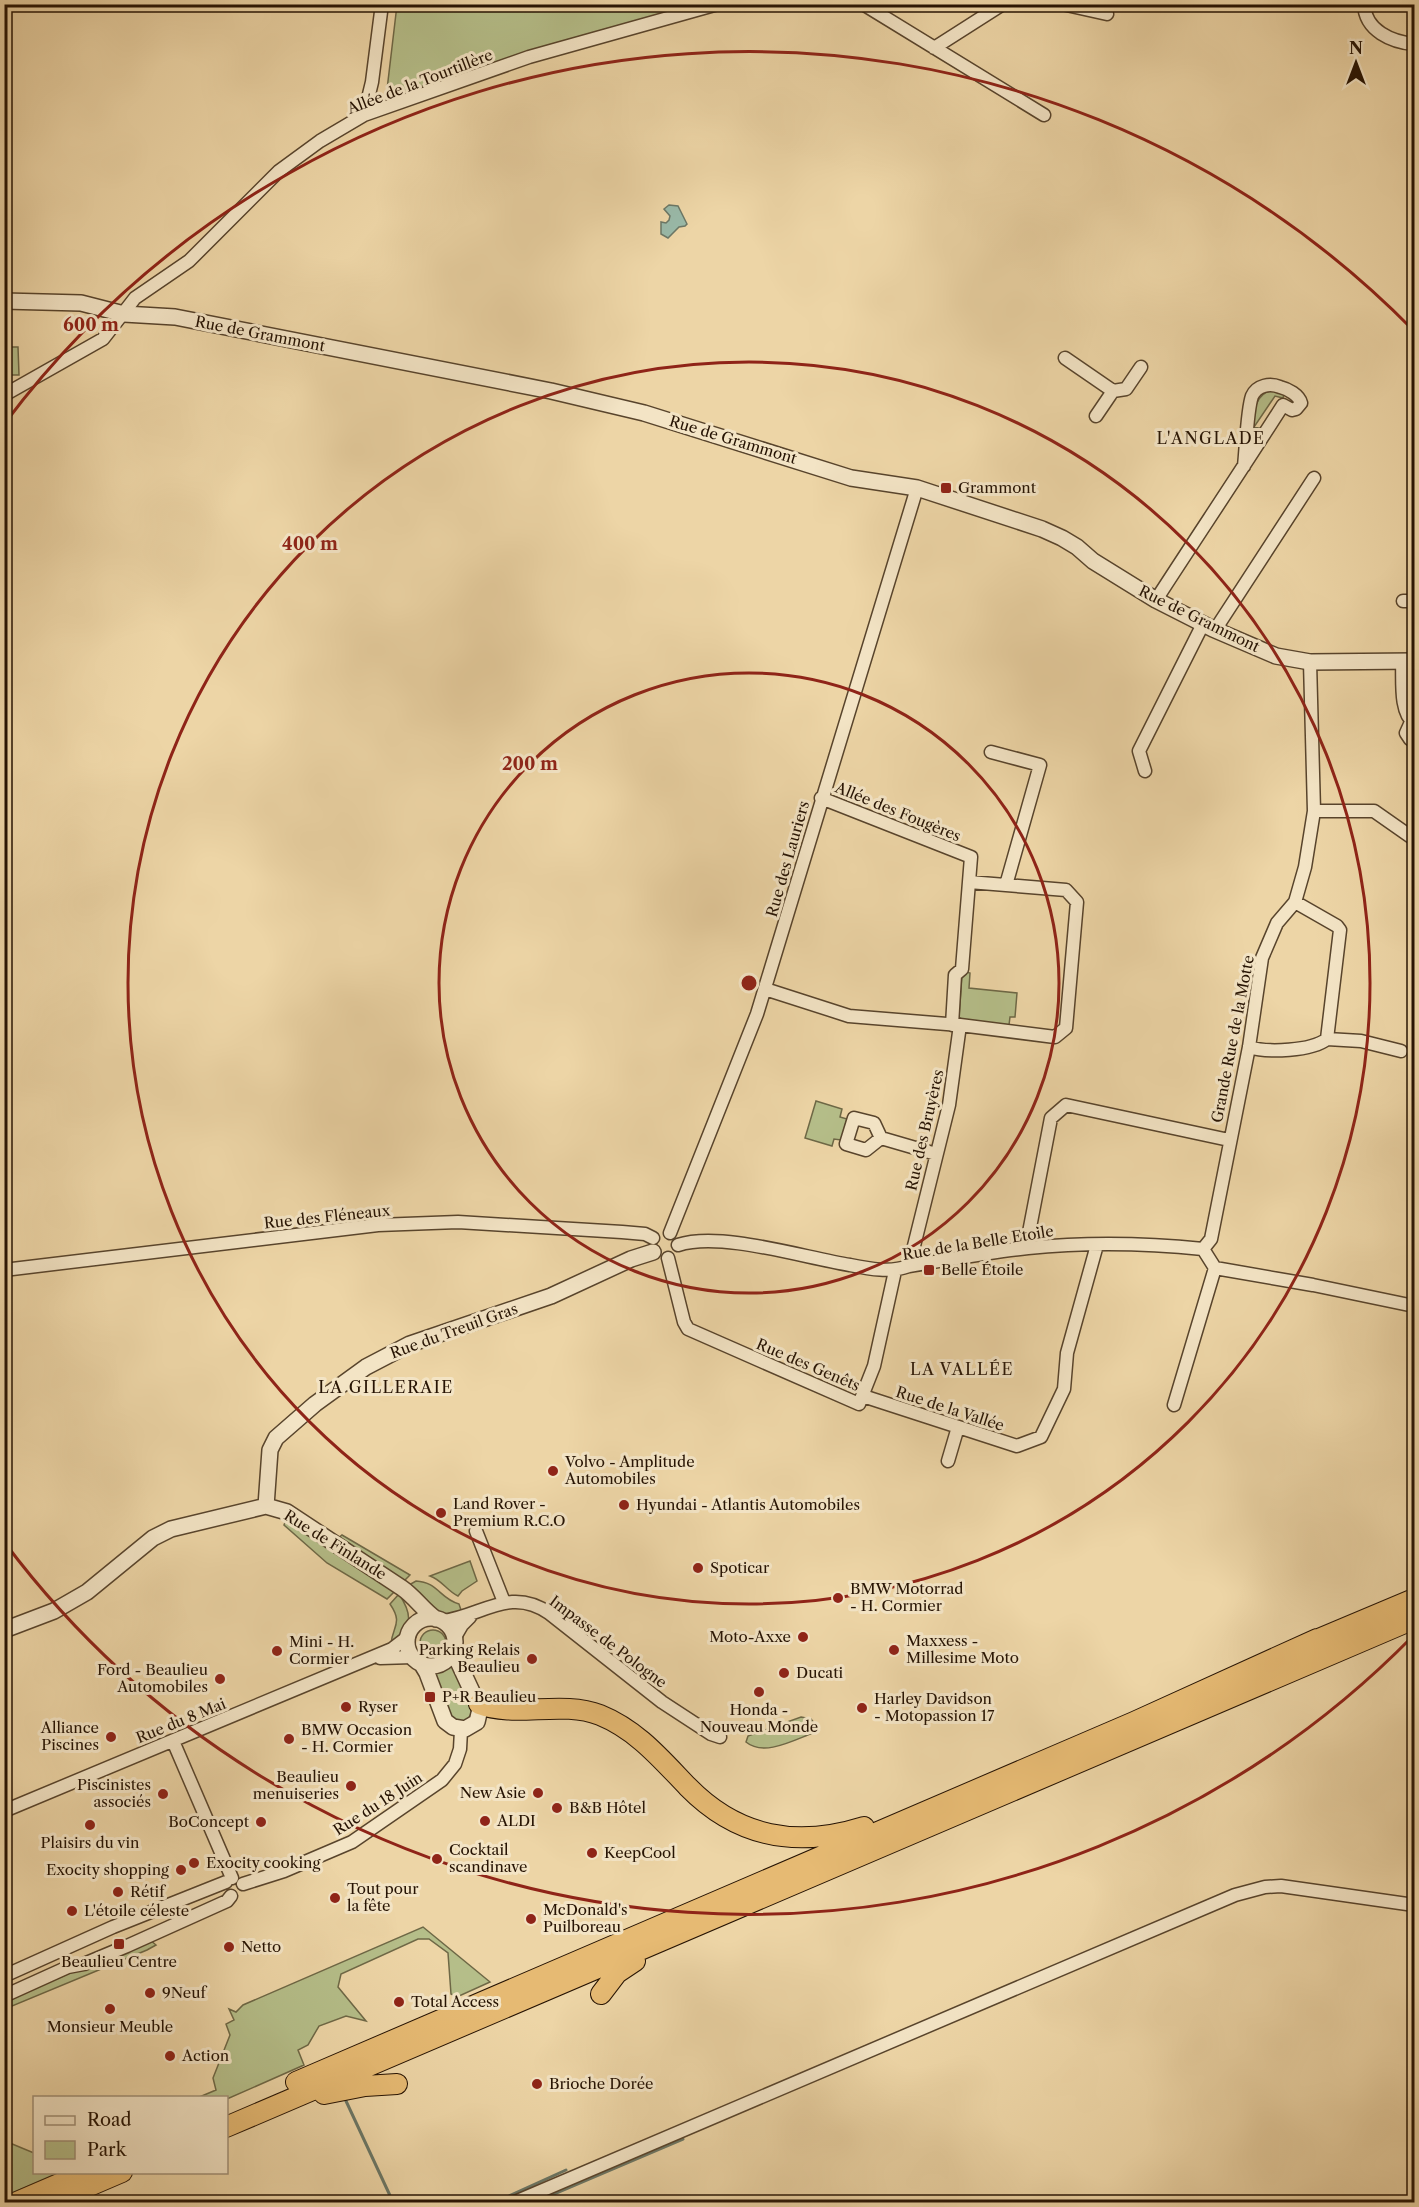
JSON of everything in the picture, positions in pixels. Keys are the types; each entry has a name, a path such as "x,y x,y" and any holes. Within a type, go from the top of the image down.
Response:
{"highway":[{"path":"228,2111 1414,1599"},
{"path":"228,2126 1414,1619"},
{"path":"479,1704 497,1709 556,1708 598,1714 627,1729 642,1740 700,1798 725,1818 776,1836 811,1838 869,1825 1131,1714 1317,1640"},
{"path":"602,1994 617,1973 664,1940"},
{"path":"292,2099 364,2086 397,2084"},
{"path":"17,2202 82,2174"},
{"path":"52,2202 117,2174"}],"street":[{"path":"364,115 372,82 382,4"},
{"name":"Allée de la Tourtillère","path":"4,395 103,339 135,298 189,261 279,171 320,141 364,115 529,57 718,4"},
{"path":"863,4 1044,115"},
{"path":"934,48 1003,4"},
{"path":"1062,4 1107,14"},
{"path":"1364,4 1364,14 1379,33 1399,42 1414,44"},
{"name":"Rue de Grammont","path":"4,301 81,303 124,314 175,317 551,391 645,412 851,478 917,488 1042,529 1077,547 1093,561 1156,600 1209,627 1276,656 1310,662 1408,662"},
{"path":"1065,358 1113,391 1126,389 1141,367"},
{"path":"1156,600 1244,466 1283,405 1292,410 1296,409 1301,403 1299,397 1285,388 1271,385 1259,388 1255,392 1251,402 1244,466"},
{"path":"1096,416 1113,391"},
{"path":"1145,771 1139,751 1209,627 1314,478"},
{"name":"Rue des Lauriers","path":"670,1233 757,1014 917,488"},
{"name":"Grande Rue de la Motte","path":"1203,1249 1211,1239 1249,1047 1262,958 1277,923 1295,902 1305,867 1314,811 1310,662"},
{"path":"1408,662 1405,708 1413,722 1406,733 1414,742"},
{"path":"991,752 1040,765 1006,885"},
{"name":"Allée des Fougères","path":"821,798 971,857 962,969 955,975 956,1025"},
{"path":"1314,811 1374,811 1414,839"},
{"path":"765,989 849,1016 956,1025 1055,1037 1066,1028 1077,902 1066,890 969,882"},
{"path":"1295,902 1337,926 1340,930 1327,1039"},
{"name":"Rue des Bruyères","path":"909,1266 949,1106 956,1025"},
{"path":"1249,1047 1266,1051 1308,1047 1321,1044 1327,1039 1361,1041 1401,1052"},
{"path":"1026,1248 1051,1118 1066,1105 1229,1140"},
{"path":"881,1138 936,1154"},
{"name":"Rue des Fléneaux","path":"4,1270 378,1225 458,1222 622,1232 645,1234 653,1245"},
{"name":"Rue du Treuil Gras","path":"266,1506 270,1450 276,1438 315,1404 366,1367 410,1344 552,1296 631,1259 653,1245 662,1232 670,1233"},
{"path":"653,1245 658,1257 668,1258 677,1252 676,1237 670,1233"},
{"name":"Rue de la Belle Etoile","path":"678,1245 711,1241 751,1245 819,1260 895,1271 909,1266 1026,1248 1152,1244 1203,1249"},
{"name":"Rue de la Vallée","path":"863,1396 1017,1446 1041,1437 1064,1389 1067,1353 1096,1245"},
{"path":"1203,1249 1215,1268 1414,1306"},
{"name":"Rue des Genêts","path":"668,1258 684,1322 692,1332 859,1404 874,1366 895,1271"},
{"path":"1174,1405 1215,1268"},
{"path":"948,1461 958,1427"},
{"path":"4,1630 54,1611 87,1592 153,1538 171,1529 266,1506"},
{"name":"Rue de Finlande","path":"266,1506 287,1512 414,1596 423,1609 440,1620"},
{"path":"476,1531 504,1602"},
{"name":"Rue de Finlande","path":"402,1588 413,1610 411,1631"},
{"name":"Impasse de Pologne","path":"440,1620 471,1616 504,1602 528,1603 544,1610 662,1702 711,1734 720,1737"},
{"path":"369,1658 417,1660 432,1666 439,1665 448,1659 462,1625 471,1616"},
{"path":"424,1620 440,1620 451,1629 455,1642 455,1655 479,1704 480,1713 477,1722 462,1730 453,1727 445,1720 427,1672 408,1646 411,1631 424,1620"},
{"name":"Rue du 8 Mai","path":"4,1810 392,1649 411,1631"},
{"name":"Rue du 18 Juin","path":"243,1884 284,1872 352,1842 442,1780 455,1764 460,1749 462,1730"},
{"path":"173,1741 229,1880 225,1888 231,1896"},
{"path":"4,1976 113,1927 229,1880 237,1878 243,1884 240,1895 231,1896 227,1901 127,1946 84,1964 68,1967 4,1996"},
{"path":"515,2202 1220,1901 1251,1890 1281,1886 1414,1905"}],"green space":[{"path":"397,5 696,5 526,52 386,98"},
{"path":"5,347 18,347 19,375 5,375"},
{"path":"1274,390 1284,394 1283,398 1275,396 1254,427 1263,429 1256,439 1252,438 1257,402 1261,396"},
{"path":"966,972 970,973 969,988 1017,993 1015,1017 1010,1017 1009,1025 963,1020 959,1017 962,975"},
{"path":"816,1101 842,1109 840,1117 847,1119 841,1140 834,1139 832,1146 805,1138"},
{"path":"286,1520 395,1591 387,1599 327,1563 284,1525"},
{"path":"342,1535 410,1575 403,1582 336,1540"},
{"path":"470,1561 477,1581 458,1596 430,1576"},
{"path":"416,1581 429,1584 459,1604 462,1613 447,1616 437,1613 409,1585"},
{"path":"399,1594 407,1609 408,1621 404,1632 391,1643 397,1620 390,1604"},
{"path":"433,1630 442,1634 446,1643 442,1652 433,1656 424,1652 420,1643 424,1634"},
{"path":"453,1661 473,1711 467,1721 461,1722 450,1717 433,1671 444,1669"},
{"path":"801,1717 811,1719 814,1723 813,1733 770,1748 753,1746 746,1742 748,1736"},
{"path":"423,1927 490,1982 457,1997 451,1994 448,1953 429,1939 418,1939 341,1974 338,1987 366,2021 346,2016 319,2026 308,2045 298,2050 304,2065 228,2099 228,2096 202,2096 216,2090 213,2078 230,2035 226,2024 234,2020 229,2009 236,2012 243,2005"},
{"path":"149,1939 156,1945 5,2009 5,2001"},
{"path":"5,2141 33,2153 33,2174 56,2174 5,2196"}],"shaded area":[{"path":"669,205 678,206 687,224 679,227 668,238 661,234 661,222 666,223 669,220 670,216 664,209"}],"waterway":[{"path":"346,2101 393,2202"},
{"path":"535,2202 683,2139"},
{"path":"496,2202 566,2170"},
{"path":"446,2202 458,2198"}],"place":[{"name":"Grammont","path":"946,488"},
{"name":"Belle Étoile","path":"929,1270"},
{"name":"Volvo - Amplitude Automobiles","path":"553,1471"},
{"name":"Hyundai - Atlantis Automobiles","path":"624,1505"},
{"name":"Land Rover - Premium R.C.O","path":"441,1513"},
{"name":"Spoticar","path":"698,1568"},
{"name":"BMW Motorrad - H. Cormier","path":"838,1598"},
{"name":"Moto-Axxe","path":"803,1637"},
{"name":"Maxxess - Millesime Moto","path":"894,1650"},
{"name":"Mini - H. Cormier","path":"277,1651"},
{"name":"Parking Relais Beaulieu","path":"532,1659"},
{"name":"Ducati","path":"784,1673"},
{"name":"Ford - Beaulieu Automobiles","path":"220,1679"},
{"name":"Honda - Nouveau Monde","path":"759,1692"},
{"name":"P+R Beaulieu","path":"430,1697"},
{"name":"Ryser","path":"346,1707"},
{"name":"Harley Davidson - Motopassion 17","path":"862,1708"},
{"name":"Alliance Piscines","path":"111,1737"},
{"name":"BMW Occasion - H. Cormier","path":"289,1739"},
{"name":"Beaulieu menuiseries","path":"351,1786"},
{"name":"New Asie","path":"538,1793"},
{"name":"Piscinistes associés","path":"163,1794"},
{"name":"B&B Hôtel","path":"557,1808"},
{"name":"ALDI","path":"485,1821"},
{"name":"BoConcept","path":"261,1822"},
{"name":"Plaisirs du vin","path":"90,1825"},
{"name":"KeepCool","path":"592,1853"},
{"name":"Cocktail scandinave","path":"437,1859"},
{"name":"Exocity cooking","path":"194,1863"},
{"name":"Exocity shopping","path":"181,1870"},
{"name":"Rétif","path":"118,1892"},
{"name":"Tout pour la fête","path":"335,1898"},
{"name":"L'étoile céleste","path":"72,1911"},
{"name":"McDonald's Puilboreau","path":"531,1919"},
{"name":"Beaulieu Centre","path":"119,1944"},
{"name":"Netto","path":"229,1947"},
{"name":"9Neuf","path":"150,1993"},
{"name":"Total Access","path":"399,2002"},
{"name":"Monsieur Meuble","path":"110,2009"},
{"name":"Action","path":"170,2056"},
{"name":"Brioche Dorée","path":"537,2084"}],"district":[{"name":"L'ANGLADE","path":"1211,438"},
{"name":"LA VALLÉE","path":"962,1369"},
{"name":"LA GILLERAIE","path":"386,1387"}]}
